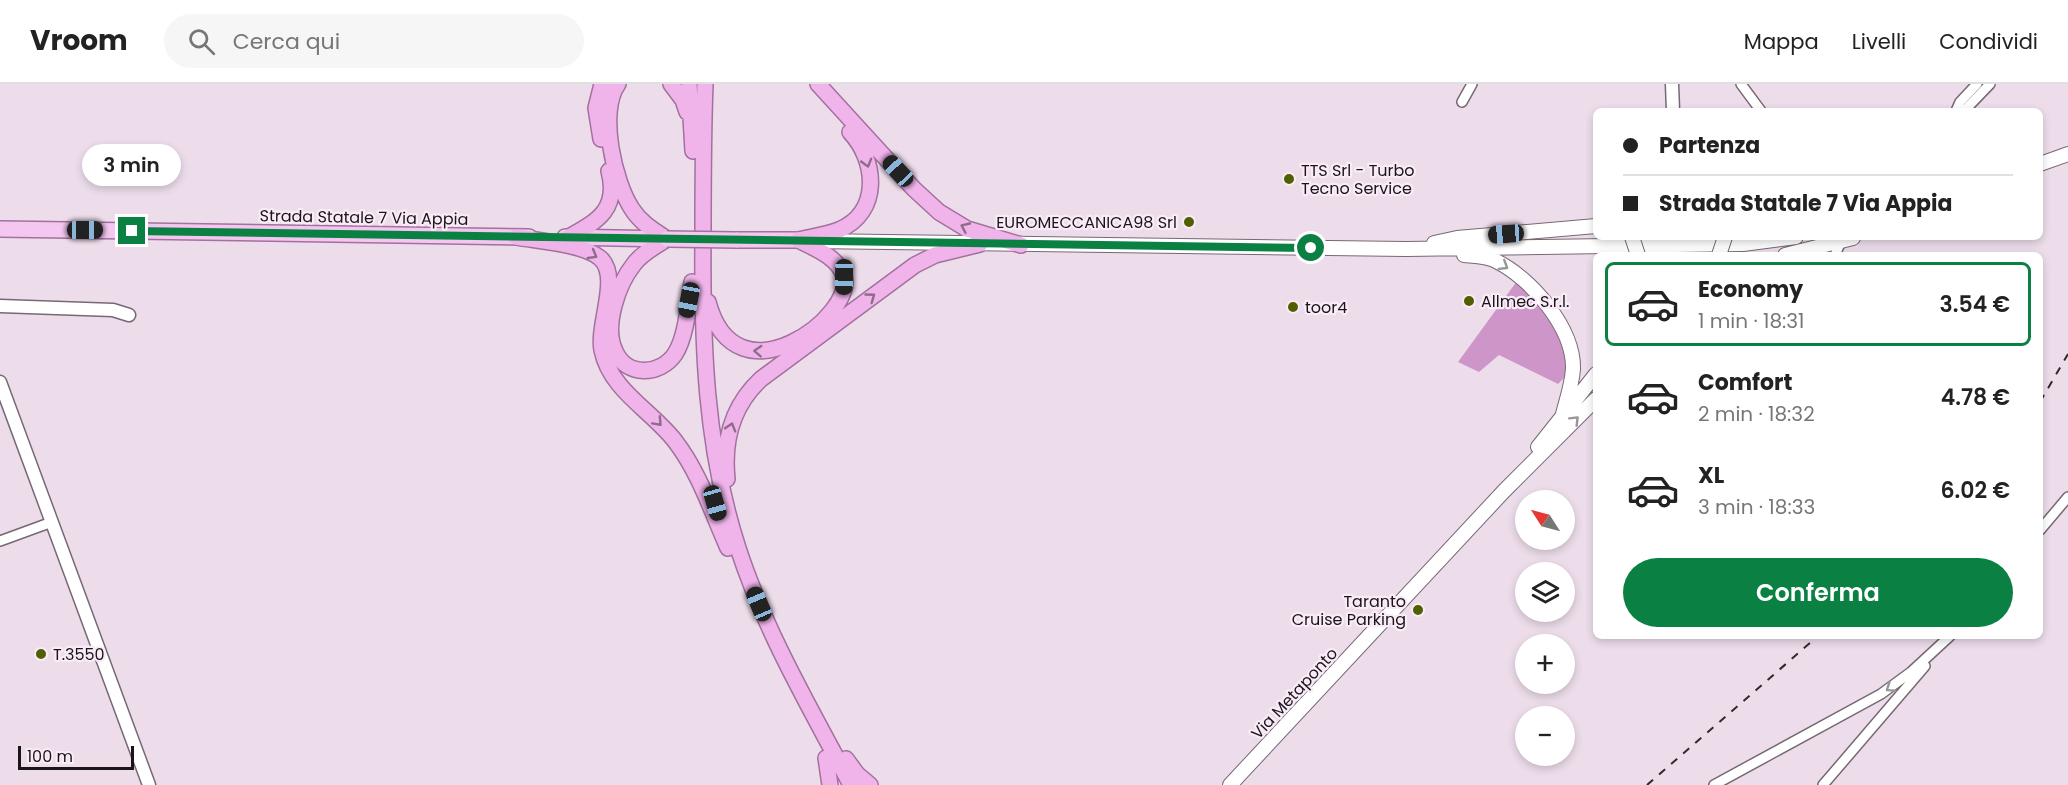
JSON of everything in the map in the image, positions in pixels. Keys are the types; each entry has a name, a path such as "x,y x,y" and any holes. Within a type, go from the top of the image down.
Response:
{"highway":[{"path":"569,237 599,220 609,204 613,185 596,108 602,84"},
{"path":"618,84 609,102 608,124 619,178 630,207 642,222 667,239 634,263 622,283 610,331 614,350 621,361 632,369 646,372 662,366 674,354 682,337 697,282"},
{"path":"671,84 683,100 693,138"},
{"path":"689,84 698,256"},
{"path":"705,84 694,359 701,436 715,503 733,547 774,636 851,785"},
{"path":"704,121 712,84"},
{"path":"798,240 839,230 856,218 866,204 871,185 870,163 858,141 807,84"},
{"path":"818,84 914,189 939,212 967,229 1021,245"},
{"path":"516,237 589,250 601,259 607,270 609,285 602,326 602,350 610,371 624,391 656,419 676,443 699,482 733,547 743,590 778,668 840,785"},
{"path":"697,282 713,319 723,334 738,347 746,350 774,351 793,342 820,322 837,305 844,291 844,277 837,265 824,254 798,240"},
{"path":"733,547 739,530 728,484 727,450 733,418 747,393 774,368 915,265 935,255 980,244"},
{"path":"824,733 838,747 857,774 870,785"},
{"path":"826,758 830,785"}],"main road":[{"path":"2043,163 2068,154"},
{"path":"1406,249 1457,238 1593,226"},
{"name":"Strada Statale 7 Via Appia","path":"0,229 798,240"},
{"name":"Strada Statale 7 Via Appia","path":"0,240 61,230"},
{"path":"798,240 1406,249 1743,244 1773,240"},
{"path":"1797,252 1847,240"},
{"path":"1837,250 1852,240"},
{"path":"1406,249 1494,260 1515,273 1530,287 1560,321 1568,343 1573,367 1563,414"},
{"path":"1504,490 1593,378"},
{"path":"1504,490 1593,402"},
{"name":"Via Metaponto","path":"1230,785 1504,490"}],"street":[{"path":"1462,102 1472,84"},
{"path":"1672,84 1673,108"},
{"path":"1741,84 1759,108"},
{"path":"1957,108 1977,84"},
{"path":"1967,108 1990,84"},
{"path":"0,306 113,310 129,315"},
{"path":"0,382 149,785"},
{"path":"2043,526 2068,497"},
{"path":"0,541 52,522"},
{"path":"1714,785 1881,694 1911,672 1947,639"},
{"path":"1823,785 1947,639"}],"shaded area":[{"path":"1517,281 1556,325 1566,350 1565,377 1558,384 1499,355 1479,372 1458,362"}],"railway":[{"path":"2043,397 2068,354"},
{"path":"1647,785 1815,639"}],"place":[{"name":"TTS Srl - Turbo Tecno Service","path":"1289,179"},
{"name":"EUROMECCANICA98 Srl","path":"1189,222"},
{"name":"Allmec S.r.l.","path":"1469,301"},
{"name":"toor4","path":"1293,307"},
{"name":"Taranto Cruise Parking","path":"1418,610"},
{"name":"T.3550","path":"41,654"}],"route":[{"path":"132,231 1311,248"}]}
